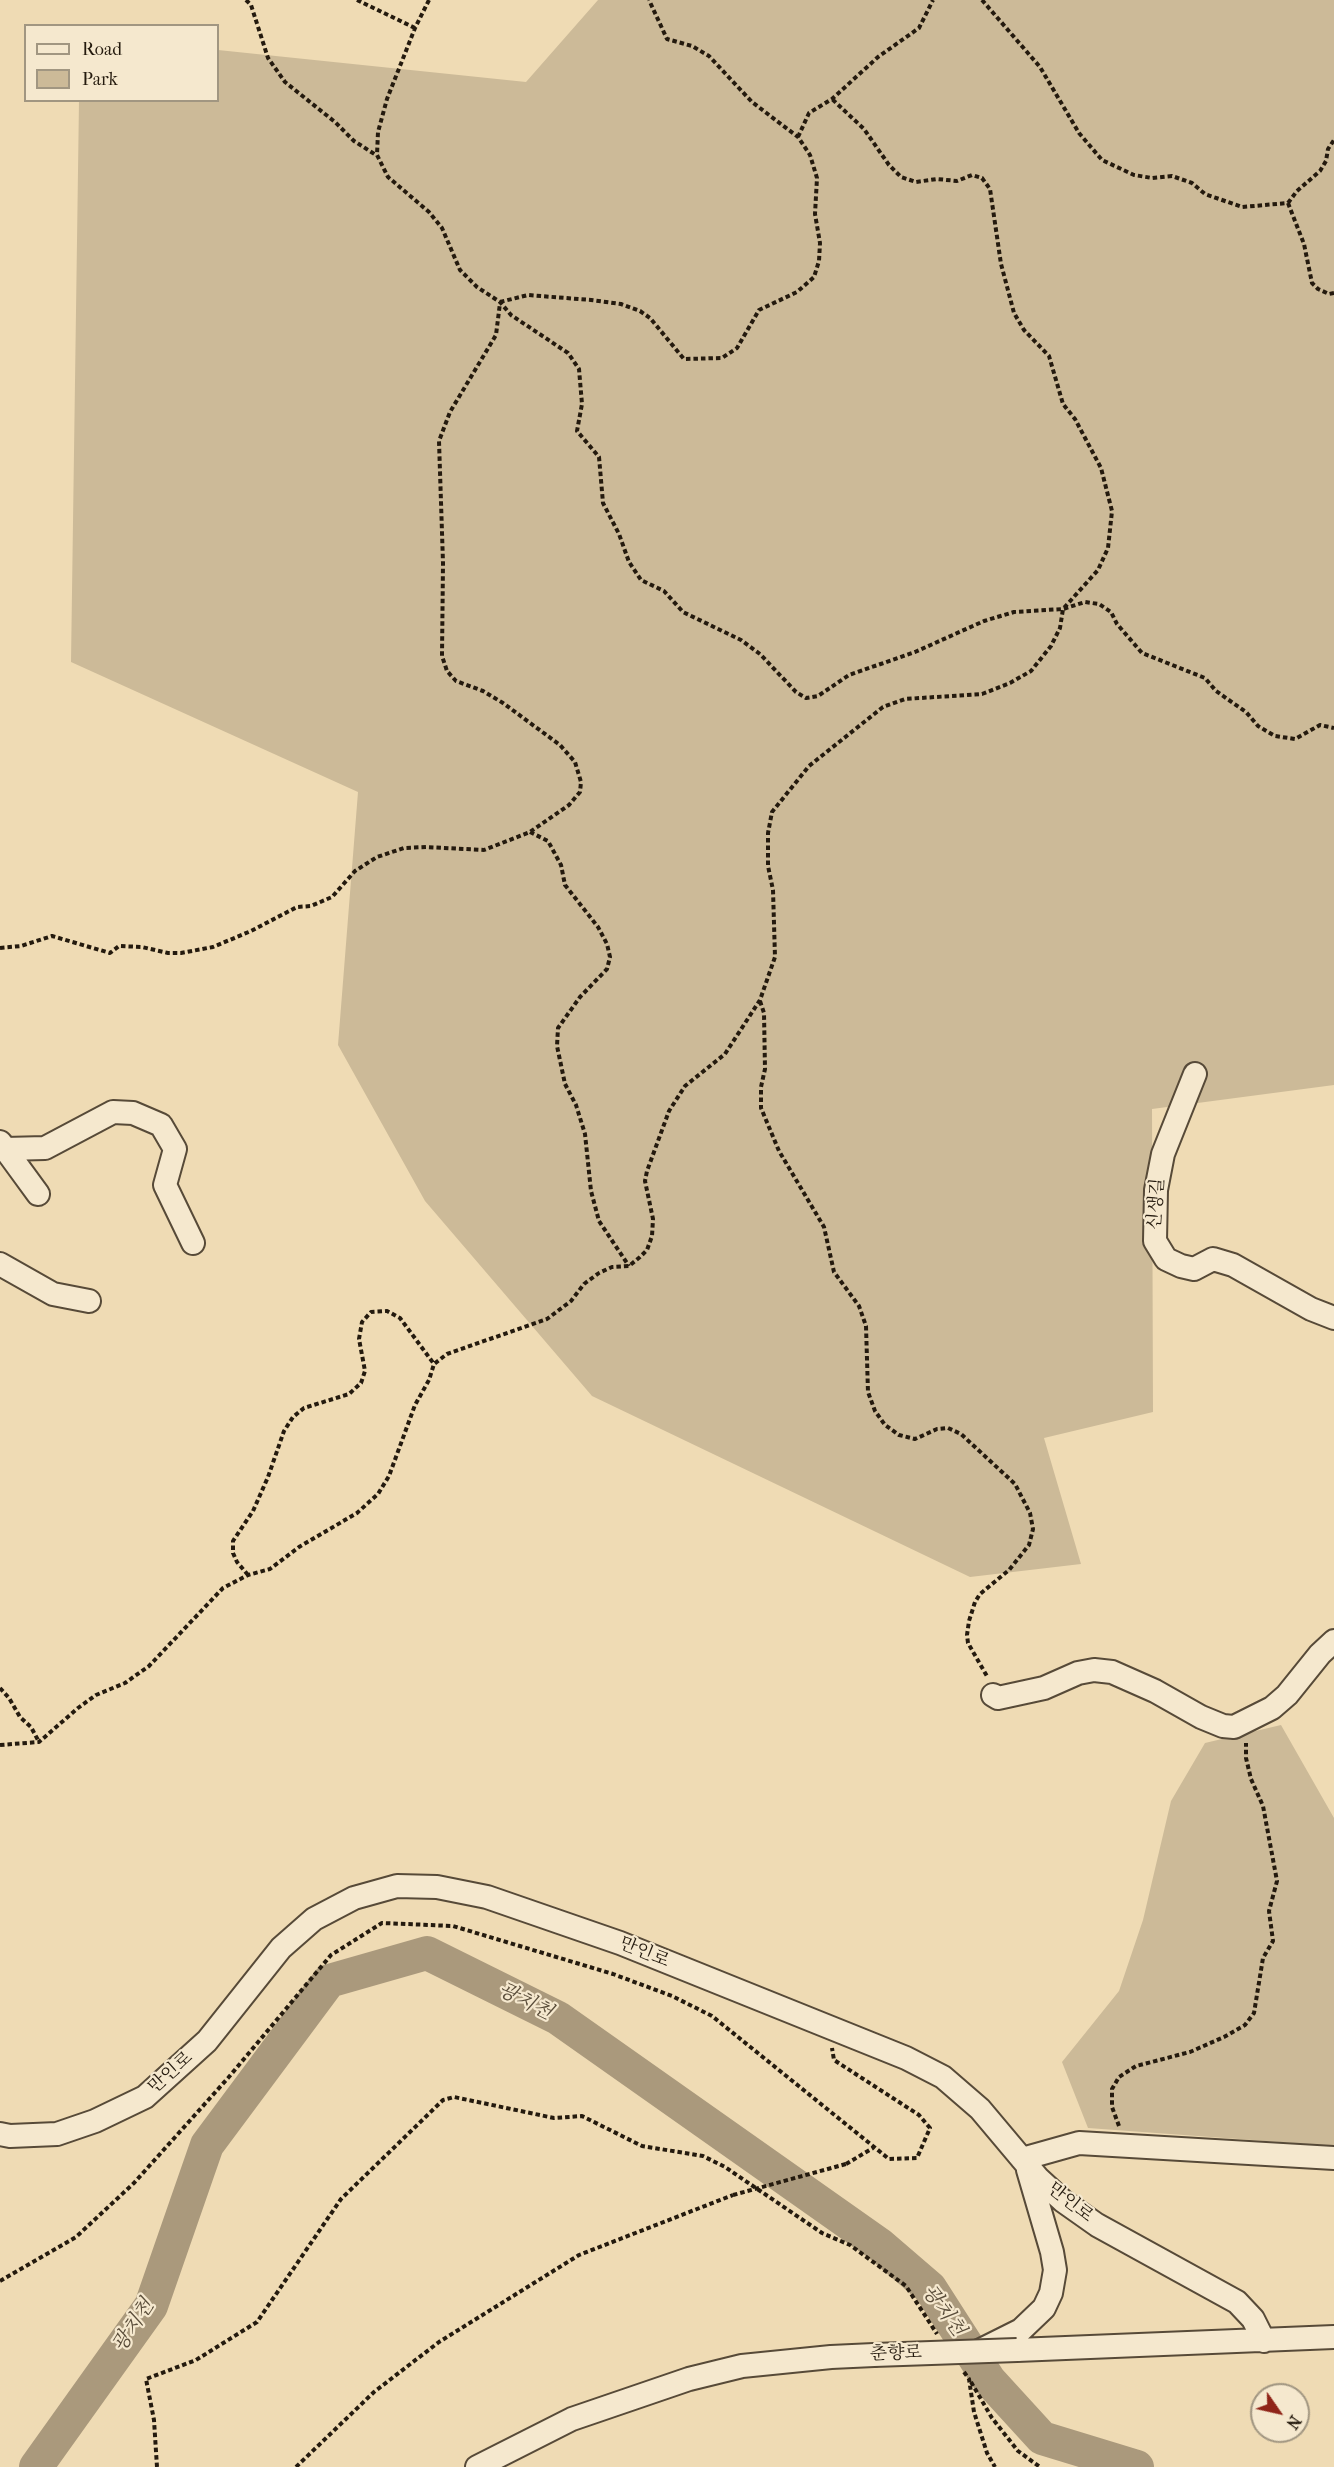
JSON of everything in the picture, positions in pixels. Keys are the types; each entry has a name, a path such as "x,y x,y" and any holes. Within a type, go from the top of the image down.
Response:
{"street":[{"name":"신생길","path":"1195,1074 1163,1154 1156,1190 1155,1241 1166,1259 1181,1266 1194,1269 1213,1259 1233,1265 1311,1309 1334,1318"},
{"path":"2,1145 45,1148 113,1112 133,1113 161,1125 175,1149 165,1185 193,1243"},
{"path":"2,1145 38,1194"},
{"path":"0,1264 53,1294 88,1301"},
{"path":"993,1695 998,1698 1044,1688 1078,1673 1094,1670 1112,1672 1223,1726 1240,1725 1272,1708 1287,1695 1320,1654 1334,1641"},
{"name":"만인로","path":"0,2134 10,2136 57,2134 95,2121 145,2097 207,2041 281,1948 314,1919 354,1898 397,1886 437,1887 487,1897 620,1943 906,2058 943,2077 980,2109 1024,2161 1063,2201 1097,2225 1237,2302 1253,2319 1264,2341"},
{"path":"979,2351 1021,2330 1040,2313 1051,2293 1054,2270 1052,2252 1024,2161 1079,2143 1334,2158"},
{"name":"춘향로","path":"477,2467 572,2419 689,2379 742,2366 831,2357 1334,2337"}],"path":[{"path":"246,0 251,4 268,57 285,82 335,122 354,141 377,155"},
{"path":"357,0 415,28"},
{"path":"429,0 415,28 387,99 378,132 377,155 388,177 429,212 442,228 460,270 477,286 500,302 511,315 568,353 579,369 582,404 577,431 599,457 603,503 619,534 629,562 641,580 664,591 683,612 741,640 760,654 796,692 806,698 818,696 849,675 915,652 984,621 1014,612 1063,609 1085,602 1099,604 1111,612 1128,639 1142,653 1205,678 1216,691 1246,712 1258,726 1275,736 1295,739 1320,725 1334,728"},
{"path":"500,302 528,295 621,304 640,311 650,318 684,359 722,358 737,348 759,310 797,292 814,277 820,243 815,214 817,178 810,155 798,137 752,102 709,56 692,46 667,39 649,0"},
{"path":"798,137 810,113 832,99 878,57 919,28 933,0"},
{"path":"982,0 1040,68 1079,133 1102,160 1134,175 1152,178 1172,176 1192,183 1205,194 1242,207 1288,203"},
{"path":"0,1745 39,1742 96,1695 125,1683 149,1666 223,1588 248,1575 270,1569 299,1547 357,1513 378,1494 388,1476 434,1364 447,1354 547,1319 571,1301 584,1284 599,1273 612,1267 628,1266 646,1250 652,1236 653,1220 648,1198 646,1171 669,1110 685,1086 725,1054 760,1000 775,957 773,890 768,866 768,833 772,812 809,766 883,707 905,699 982,694 1010,683 1031,671 1051,646 1060,628 1063,609 1098,570 1108,548 1112,511 1101,468 1075,419 1063,404 1055,369 1049,356 1024,330 1014,313 1001,264 990,189 982,178 972,175 957,181 937,179 916,182 901,177 864,129 832,99"},
{"path":"1288,203 1296,191 1320,171 1334,140"},
{"path":"1288,203 1304,244 1312,283 1318,289 1329,294 1334,293"},
{"path":"0,948 21,946 52,936 110,953 119,946 142,947 181,954 213,947 251,931 297,907 311,906 332,897 355,871 377,857 404,848 484,850 530,832 569,805 580,792 581,782 575,762 560,745 503,703 483,691 456,681 447,671 442,656 443,563 439,441 450,412 496,335 500,302"},
{"path":"530,832 548,842 561,865 565,885 598,927 607,944 610,957 608,969 580,997 558,1028 557,1046 565,1084 576,1106 585,1134 591,1191 599,1221 628,1266"},
{"path":"760,1000 764,1013 765,1069 761,1087 761,1108 779,1151 824,1227 834,1272 859,1306 866,1326 868,1392 874,1411 885,1425 899,1435 915,1439 937,1429 948,1428 961,1434 1015,1484 1030,1513 1033,1529 1029,1545 1009,1570 981,1594 975,1602 969,1621 968,1643 984,1667 993,1695"},
{"path":"248,1575 233,1553 233,1541 253,1511 284,1431 293,1417 304,1408 349,1394 361,1383 364,1371 359,1340 362,1322 371,1312 387,1311 400,1318 434,1364"},
{"path":"0,1688 31,1727 39,1742"},
{"path":"1123,2145 1118,2119 1112,2107 1112,2090 1119,2077 1136,2066 1190,2052 1224,2037 1245,2025 1254,2013 1263,1958 1273,1941 1269,1911 1277,1881 1263,1806 1251,1779 1246,1758 1246,1740 1240,1725"},
{"path":"0,2281 76,2237 134,2183 228,2078 331,1955 382,1923 453,1926 613,1974 672,1996 712,2016 889,2159 917,2158 930,2128 919,2115 834,2060 828,2027"},
{"path":"157,2467 154,2420 146,2379 196,2360 257,2322 341,2199 443,2100 454,2097 554,2118 582,2116 642,2146 703,2156 725,2167 822,2233 850,2245 906,2286 944,2343"},
{"path":"296,2467 374,2392 439,2342 569,2261 660,2222 733,2195 846,2164 873,2148"},
{"path":"963,2370 1018,2451 1040,2467"},
{"path":"969,2379 974,2412 987,2453 995,2467"}],"green space":[{"path":"598,0 1334,0 1334,1085 1152,1109 1153,1412 1044,1438 1081,1564 970,1577 592,1396 425,1201 338,1045 358,792 71,662 79,102 219,102 219,50 526,82"},
{"path":"1281,1725 1334,1818 1334,2146 1088,2128 1062,2062 1119,1991 1143,1920 1171,1801 1205,1743"}],"waterway":[{"name":"광치천","path":"36,2467 151,2306 207,2145 329,1981 427,1953 558,2018 880,2245 930,2288 989,2380 1042,2438 1137,2467"}]}
